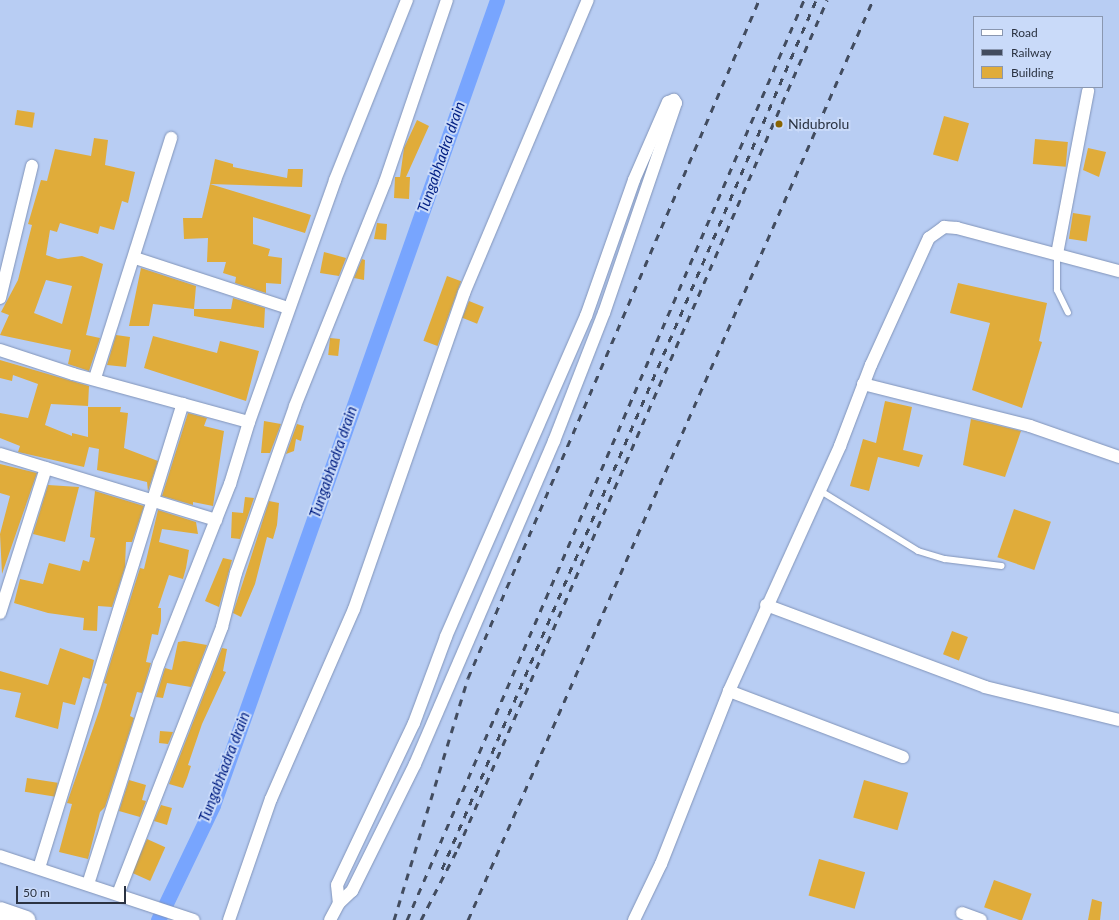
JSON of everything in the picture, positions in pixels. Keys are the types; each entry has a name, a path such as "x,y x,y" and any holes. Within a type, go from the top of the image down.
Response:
{"main road":[{"path":"0,911 26,920"}],"street":[{"path":"88,884 159,663 216,520 288,308 335,180 407,0"},
{"path":"121,895 219,634 295,406 388,175 447,0"},
{"path":"229,920 271,799 354,609 408,462 464,293 588,0"},
{"path":"1057,254 1088,91"},
{"path":"330,920 339,904 352,891 408,779 513,536 604,313 676,103 674,100 668,102 634,180 589,307 496,528 442,648 391,770 337,885 339,904"},
{"path":"95,378 136,258 171,138"},
{"path":"0,298 32,166"},
{"path":"634,920 661,864 729,691 766,605 840,446 863,384 936,230 957,228 1119,271"},
{"path":"136,258 288,308"},
{"path":"589,307 604,313"},
{"path":"0,350 249,422"},
{"path":"863,384 1030,426 1119,457"},
{"path":"39,868 154,504 183,404"},
{"path":"0,454 154,504 216,520"},
{"path":"0,613 46,468"},
{"path":"496,528 513,536"},
{"path":"766,605 985,686 1119,720"},
{"path":"442,648 461,658"},
{"path":"729,691 903,757"},
{"path":"391,770 408,779"},
{"path":"0,856 194,920"},
{"path":"962,913 981,920"}],"lane":[{"path":"1057,254 1057,290 1068,313"},
{"path":"819,490 918,551 945,559 1002,566"}],"building":[{"path":"17,110 35,113 32,128 15,125"},
{"path":"944,116 969,123 958,162 933,154"},
{"path":"417,120 429,126 406,177 410,177 409,199 394,198 395,177 400,177 404,148"},
{"path":"94,138 108,140 105,165 135,172 128,203 122,201 114,230 100,226 98,234 60,223 57,232 50,230 46,255 58,259 82,256 103,264 86,335 100,338 89,371 68,364 71,350 0,335 9,315 1,312 18,280 32,225 28,224 41,180 47,181 55,149 91,156","holes":["46,280 72,286 62,324 34,313"]},
{"path":"1035,139 1068,142 1066,167 1033,164"},
{"path":"1088,148 1106,152 1099,177 1083,170"},
{"path":"215,159 233,164 233,167 287,178 288,169 303,169 302,187 210,184"},
{"path":"210,184 311,215 305,233 253,217 253,244 270,249 268,256 282,258 281,284 266,283 266,293 235,283 236,277 223,273 226,262 207,262 208,238 184,239 183,218 202,218"},
{"path":"1073,213 1091,216 1087,241 1069,239"},
{"path":"377,223 387,224 386,240 374,239"},
{"path":"324,252 346,258 339,276 320,273"},
{"path":"362,259 365,260 364,280 354,278"},
{"path":"141,268 196,286 194,309 153,304 149,326 129,326"},
{"path":"447,276 461,281 437,346 423,341"},
{"path":"958,283 1047,303 1039,341 1042,342 1022,408 972,390 990,323 950,313"},
{"path":"233,298 265,308 264,328 194,316 194,309 231,309"},
{"path":"469,301 484,307 477,324 462,318"},
{"path":"116,335 130,337 126,367 107,365"},
{"path":"153,336 217,353 220,341 259,351 246,401 144,368"},
{"path":"330,338 340,339 338,356 328,355"},
{"path":"0,360 89,386 88,406 51,404 45,425 72,436 72,433 88,437 88,407 121,407 120,412 128,413 124,448 158,461 148,491 147,482 97,470 99,449 89,447 84,467 18,452 20,446 0,438 0,413 28,418 38,384 13,375 12,381 0,378"},
{"path":"885,401 912,407 903,450 923,455 919,467 878,457 869,491 850,486 863,439 876,443"},
{"path":"188,413 207,418 204,426 224,431 213,506 193,502 193,505 162,496"},
{"path":"971,419 1021,431 1005,477 963,465"},
{"path":"264,421 281,424 270,453 261,453"},
{"path":"297,424 304,426 301,441 296,439 294,451 286,454"},
{"path":"0,464 37,473 2,574 0,534 10,496 0,493"},
{"path":"48,485 79,487 65,542 33,534"},
{"path":"95,491 144,506 132,542 126,542 125,567 112,607 98,606 97,631 83,630 84,618 48,613 14,603 20,579 43,584 49,563 80,571 83,560 89,562 95,538 90,537"},
{"path":"245,497 254,498 240,539 231,538 232,512 243,513"},
{"path":"269,501 279,503 277,525 273,539 267,537 255,584 241,617 233,613"},
{"path":"1014,509 1051,522 1034,570 997,557"},
{"path":"158,510 196,522 198,534 162,529 159,542 189,550 183,579 169,575 158,608 161,608 161,621 158,635 152,634 146,662 151,663 142,693 137,692 130,716 134,718 105,807 100,812 88,859 59,852 72,804 67,803 100,708 107,684 104,683 140,568 144,569"},
{"path":"223,558 232,560 219,607 205,601"},
{"path":"952,631 968,637 959,660 943,654"},
{"path":"184,641 207,645 191,687 167,683 163,698 156,697 165,668 172,670 178,642"},
{"path":"60,648 94,660 90,679 83,677 75,705 63,702 58,729 15,717 21,693 0,689 0,671 48,685"},
{"path":"222,648 227,649 223,671 226,672 202,724 188,765 191,766 187,778 183,788 169,784"},
{"path":"160,731 173,732 168,744 159,743"},
{"path":"27,778 58,783 55,797 25,792"},
{"path":"129,780 146,785 142,800 146,801 140,817 119,811"},
{"path":"864,780 908,793 897,830 853,817"},
{"path":"161,805 172,808 167,825 154,821"},
{"path":"147,839 165,847 150,881 132,873"},
{"path":"819,859 865,872 855,909 809,896"},
{"path":"994,880 1032,894 1022,920 984,907"},
{"path":"1092,899 1102,902 1100,920 1088,920"}],"waterway":[{"name":"Tungabhadra drain","path":"158,920 213,805 497,0"}],"railway":[{"path":"394,920 468,678 759,0"},
{"path":"407,920 804,0"},
{"path":"442,869 816,0"},
{"path":"421,920 458,848 827,0"},
{"path":"468,920 873,0"}],"place":[{"name":"Nidubrolu","path":"779,124"}]}
